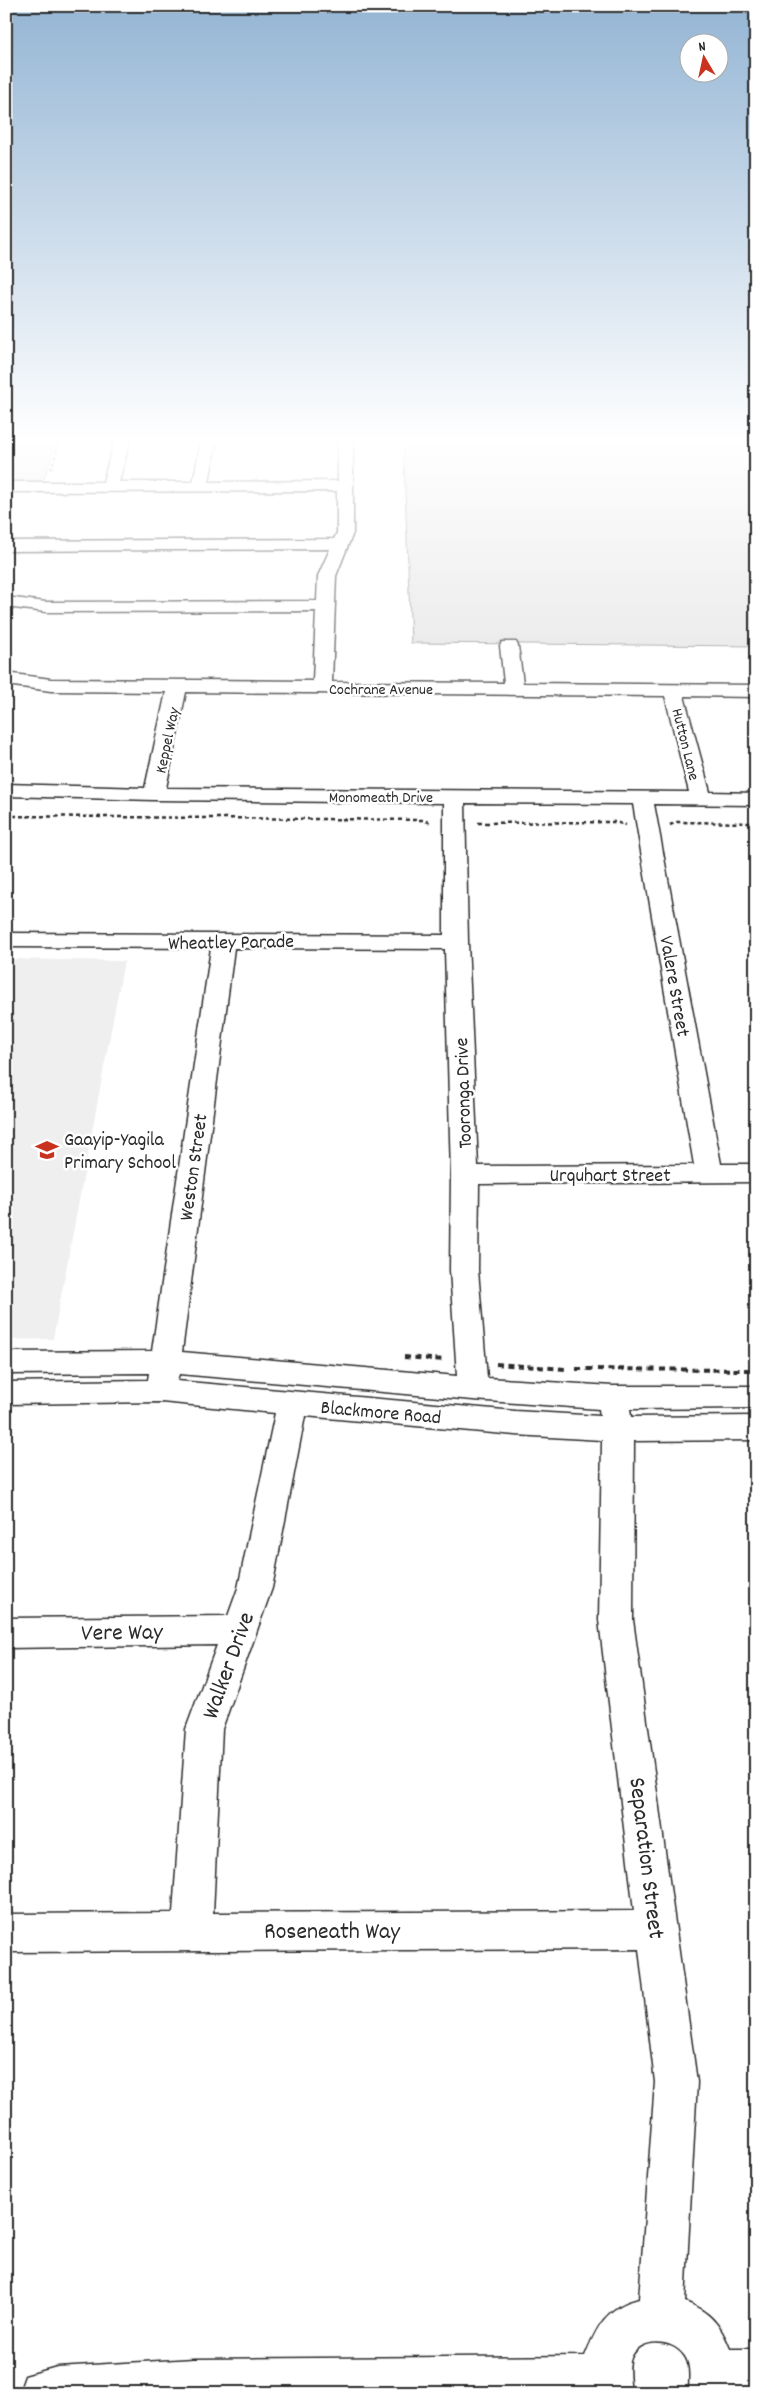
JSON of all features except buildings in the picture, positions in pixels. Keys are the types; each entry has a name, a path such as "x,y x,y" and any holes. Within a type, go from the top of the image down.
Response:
{"street":[{"path":"322,688 327,576 338,549"},
{"path":"6,602 46,608 325,606"},
{"path":"509,646 514,688"},
{"name":"Cochrane Avenue","path":"6,679 51,685 756,691"},
{"name":"Keppel Way","path":"154,794 177,687"},
{"name":"Hutton Lane","path":"673,690 700,798"},
{"name":"Monomeath Drive","path":"6,790 154,794 756,799"},
{"name":"Tooronga Drive","path":"454,796 456,942 465,1175 464,1270 472,1389"},
{"name":"Valere Street","path":"642,798 709,1173"},
{"name":"Wheatley Parade","path":"6,940 223,943 261,940 456,942"},
{"name":"Weston Street","path":"161,1391 223,943"},
{"name":"Urquhart Street","path":"465,1175 756,1172"},
{"name":"Blackmore Road","path":"6,1363 166,1362 472,1389 615,1414 756,1428"},
{"name":"Blackmore Road","path":"6,1393 161,1391 515,1424 756,1398"},
{"name":"Walker Drive","path":"192,1930 204,1730 255,1588 292,1403"},
{"name":"Separation Street","path":"615,1414 616,1620 676,2082 661,2317"},
{"name":"Vere Way","path":"6,1633 239,1630"},
{"name":"Roseneath Way","path":"6,1933 192,1930 657,1930"},
{"path":"42,2393 57,2390 154,2389 204,2382 606,2386 614,2343 626,2328 642,2319 661,2317 681,2322 698,2333 728,2379"}],"path":[{"path":"6,816 423,820 432,823 454,824 474,824 482,821 615,822 626,825 670,825 677,822 756,823"}],"shaded area":[{"path":"407,549 756,549 756,646 411,643"},
{"name":"Gaayip-Yagila Primary School","path":"6,959 124,961 53,1339 6,1340"}],"place":[{"name":"Gaayip-Yagila Primary School","path":"47,1150"}]}
